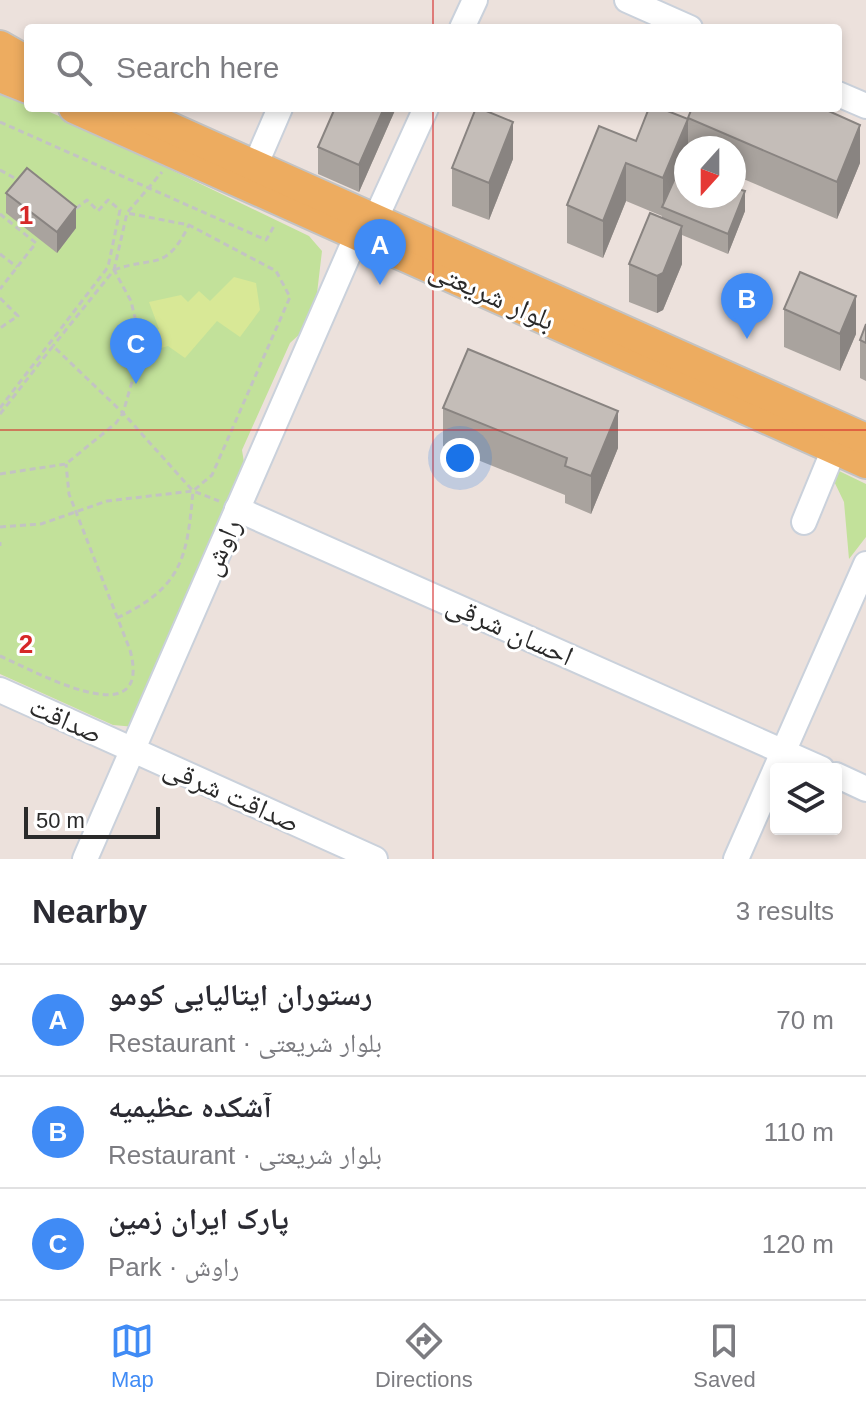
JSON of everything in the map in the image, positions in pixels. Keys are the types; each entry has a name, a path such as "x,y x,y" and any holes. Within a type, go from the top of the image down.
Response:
{"main road":[{"path":"0,46 24,60"},
{"path":"0,77 24,86"},
{"name":"بلوار شریعتی","path":"83,112 178,155 366,227 866,439"},
{"name":"بلوار شریعتی","path":"135,112 255,166 366,227 866,463"}],"street":[{"path":"464,24 475,0"},
{"path":"627,0 681,24"},
{"path":"842,96 866,106"},
{"path":"255,166 278,112"},
{"name":"راوش","path":"85,859 237,509 366,227 424,112"},
{"path":"804,522 834,449"},
{"name":"احسان شرقی","path":"237,509 808,763"},
{"path":"736,859 863,574"},
{"name":"صداقت","path":"0,690 133,750"},
{"name":"صداقت شرقی","path":"133,750 375,859"},
{"path":"842,778 866,789"}],"path":[{"path":"0,122 266,240"},
{"path":"0,414 114,270 127,213 178,155"},
{"path":"0,170 28,185"},
{"path":"0,408 108,267 120,210 108,200 98,211 87,200 75,211 67,206"},
{"path":"0,527 41,524 107,501 193,491 212,475 290,297 276,271 189,225 127,213"},
{"path":"0,214 36,243 0,289"},
{"path":"114,270 128,265 153,264 166,257 180,243 189,225"},
{"path":"0,254 17,267"},
{"path":"0,474 66,464 116,423 123,413 142,347 131,301 114,270"},
{"path":"0,298 18,316 0,328"},
{"path":"53,346 123,413 193,491 237,509"},
{"path":"0,656 94,696 117,695 130,686 135,668 69,494 66,464"},
{"path":"117,618 151,602 179,568 189,536 193,491"}],"green space":[{"path":"0,94 24,102 24,112 50,112 59,116 309,236 322,251 316,302 302,332 290,343 242,450 247,481 135,727 113,725 0,674"},
{"path":"234,277 256,283 260,310 240,337 217,321 185,358 168,346 138,355 135,334 159,329 149,302 181,295 188,302 199,291 210,301"},
{"path":"835,469 866,484 866,537 849,559 844,502 831,475"}],"building":[{"path":"333,112 382,112 359,165 318,147"},
{"path":"474,112 489,112 513,122 489,183 452,168"},
{"path":"647,112 670,112 688,119 681,136 674,136 674,152 663,178 626,163 603,221 567,205 599,126 636,141"},
{"path":"690,112 831,112 860,125 837,182 746,143 746,136 730,136 688,118"},
{"path":"27,168 76,207 57,232 6,193"},
{"path":"674,180 674,208 738,208 728,234 662,207"},
{"path":"650,213 682,226 663,273 657,276 629,264"},
{"path":"800,272 856,296 840,334 784,309"},
{"path":"866,324 866,343 860,340"},
{"path":"468,349 618,411 591,476 565,466 567,458 443,408"}],"place":[{"name":"رستوران ایتالیایی کومو","path":"380,285"},
{"name":"آشکده عظیمیه","path":"747,339"},
{"name":"پارک ایران زمین","path":"136,384"}]}
